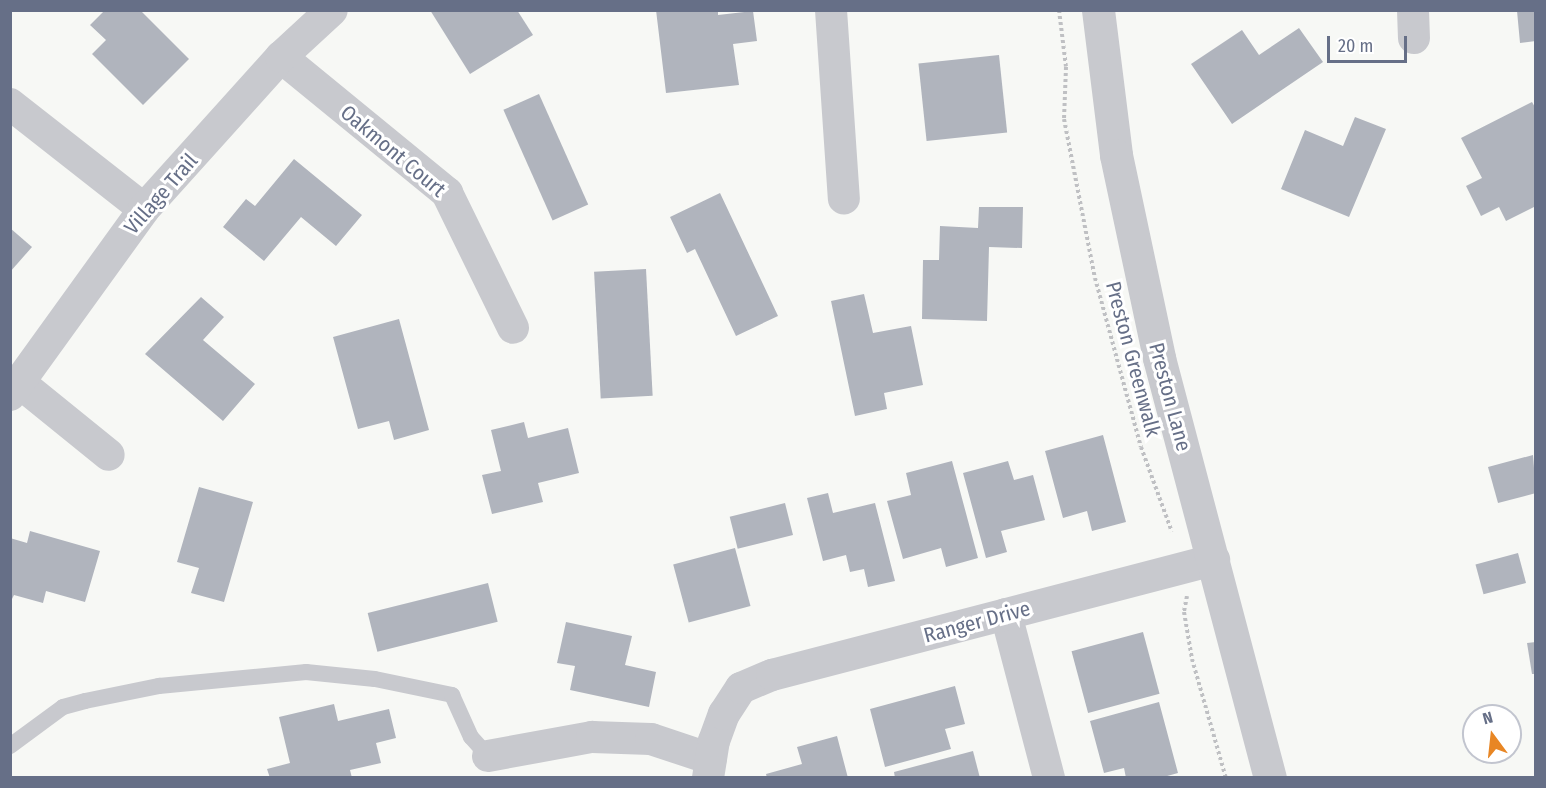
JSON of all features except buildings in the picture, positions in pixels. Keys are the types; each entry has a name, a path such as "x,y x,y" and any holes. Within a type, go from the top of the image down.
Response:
{"street":[{"name":"Village Trail","path":"15,389 144,209 281,57 332,10"},
{"path":"831,10 844,199"},
{"name":"Preston Lane","path":"1098,10 1116,155 1199,564 1270,777"},
{"name":"Oakmont Court","path":"281,57 447,193 513,328"},
{"path":"10,104 144,209"},
{"path":"15,389 109,455"},
{"name":"Ranger Drive","path":"709,768 724,714 741,688 772,675 1199,564"},
{"path":"1006,614 1049,777"},
{"path":"488,756 592,737 651,739 709,768"}],"lane":[{"path":"10,746 63,707 85,700 159,686 306,672 375,679 452,695 471,737 488,756"}],"path":[{"name":"Preston Greenwalk","path":"1059,10 1066,67 1064,119 1095,278 1126,381 1141,447 1199,564 1189,588 1184,612 1192,659 1226,777"}]}
